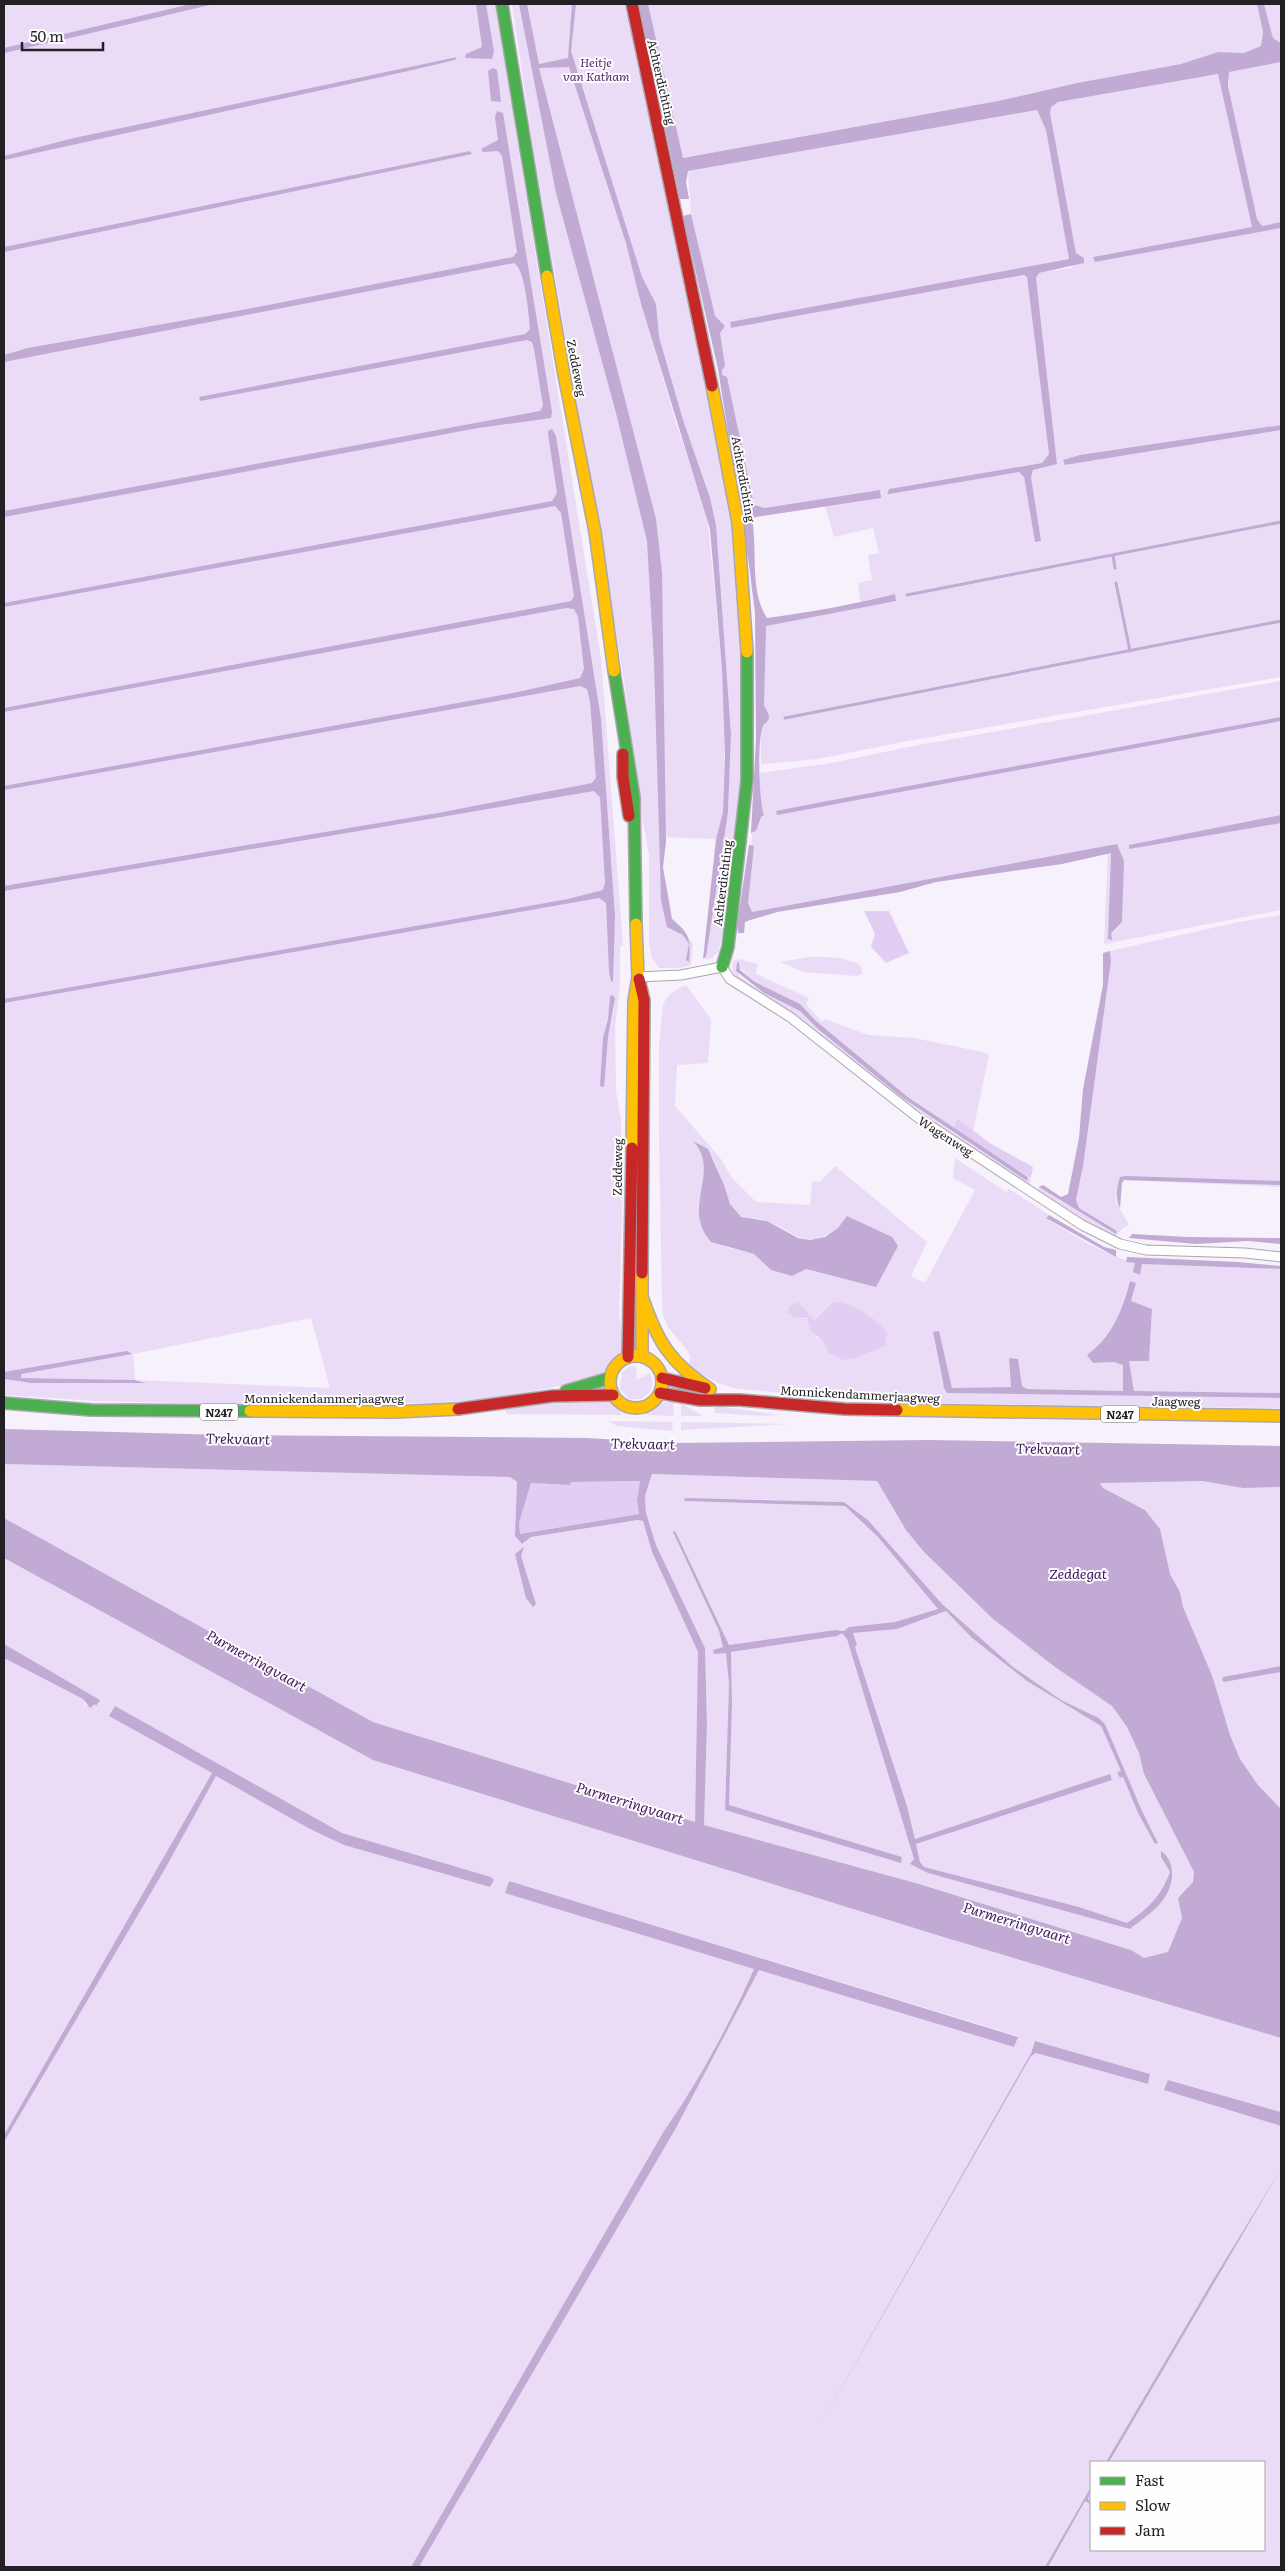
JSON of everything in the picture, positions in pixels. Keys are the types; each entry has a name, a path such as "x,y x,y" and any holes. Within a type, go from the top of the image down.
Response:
{"main road":[{"name":"Zeddeweg","path":"502,4 564,375 595,532 623,738 623,777 633,836 638,977 634,1001 628,1357"},
{"name":"Achterdichting","path":"632,4 734,492 742,563 748,671 747,780 728,948 722,967"},
{"name":"Zeddeweg","path":"638,977 644,1000 642,1356"},
{"path":"643,1298 651,1325 664,1350 683,1371 710,1389"},
{"path":"642,1356 658,1367 662,1378 660,1393 650,1404 638,1408 620,1404 613,1395 610,1378 618,1362 628,1357 642,1356"},
{"name":"Monnickendammerjaagweg","path":"553,1396 610,1378"},
{"name":"Monnickendammerjaagweg","path":"662,1378 710,1389 740,1400"},
{"name":"Monnickendammerjaagweg","path":"660,1393 700,1400 740,1400 845,1410 950,1412"},
{"name":"Monnickendammerjaagweg","path":"4,1403 91,1410 395,1412 475,1408 553,1396 613,1395"},
{"name":"Jaagweg","path":"950,1412 1281,1416"}],"street":[{"path":"638,977 680,975 722,967"},
{"name":"Wagenweg","path":"722,967 730,978 790,1017 917,1117 1082,1225 1107,1238 1129,1247 1146,1250 1245,1253 1281,1257"}],"green space":[{"path":"4,4 495,4 601,658 623,945 620,946 620,986 615,1026 616,1090 621,1120 622,1214 619,1316 625,1344 622,1354 614,1361 607,1372 579,1382 487,1399 434,1403 282,1405 96,1401 4,1395 4,1379 31,1383 144,1382 135,1380 21,1378 21,1374 30,1368 4,1372","holes":["606,903 615,917 611,982 609,973","610,996 614,1007 608,1037 603,1087 603,1038 608,1019","311,1318 330,1388 135,1380 133,1354"]},
{"name":"Heitje van Katham","path":"512,4 628,4 732,505 743,638 744,714 740,824 719,951 712,958 706,960 721,843 728,812 731,734 714,513 707,514 722,669 725,728 723,812 716,839 662,837 663,883 671,917 693,944 691,965 679,968 659,968 652,958 649,943 649,854 642,817 624,680 533,147","holes":["639,297 663,356 701,497 676,423"]},
{"path":"648,4 1257,4 1263,32 1261,46 1244,53 1218,52 1181,64 1077,83 998,101 682,158"},
{"path":"1264,4 1281,4 1281,43 1273,38"},
{"path":"1281,62 1281,222 1262,226 1257,219 1239,146 1231,107 1229,72"},
{"path":"1218,74 1252,227 1093,257 1095,262 1281,228 1281,425 1064,460 1065,465 1281,430 1281,677 913,740 818,759 761,764 759,626 861,606 858,583 872,580 868,555 879,553 873,528 834,537 825,506 756,517 749,515 691,214 688,171 1037,110 1046,130 1069,259 730,323 732,328 983,281 1024,275 1028,277 1049,454 1042,463 889,489 887,493 1019,472 1024,477 1035,542 1040,541 1031,477 1033,470 1057,464 1036,278 1038,273 1071,268 1084,258 1076,253 1050,113 1051,107 1058,102"},
{"path":"1281,681 1281,910 1104,944 1108,850 742,917 760,773 832,763 913,746"},
{"path":"1281,915 1281,1187 1124,1180 1120,1177 1116,1201 1129,1225 1123,1228 1116,1236 1087,1226 1040,1195 1039,1187 1116,1234 1117,1231 1079,1208 1076,1200 1083,1166 1111,961 1110,951 1239,922"},
{"path":"809,957 847,960 860,965 863,973 857,976 803,972 780,962"},
{"path":"739,959 758,964 756,974 809,998 806,1004 822,1022 825,1019 868,1035 914,1038 989,1055 973,1131 958,1120 953,1128 909,1098 816,1021 800,1004 755,982 739,967 739,976 764,993 800,1011 818,1029 900,1096 1027,1181 1028,1177 1031,1178 1030,1185 1025,1185 951,1137 737,980 732,970 733,961"},
{"path":"686,985 711,1019 708,1063 677,1065 675,1106 721,1159 732,1178 756,1202 810,1205 812,1181 820,1182 835,1166 927,1242 911,1276 925,1283 975,1190 953,1178 955,1158 1006,1192 1009,1189 1049,1215 1046,1218 1078,1238 1100,1250 1135,1263 1140,1274 1142,1264 1281,1269 1281,1393 1134,1391 1129,1361 1149,1361 1152,1309 1131,1301 1136,1283 1130,1281 1117,1320 1100,1346 1094,1363 1114,1362 1123,1365 1124,1391 1027,1389 1022,1386 1018,1359 1009,1359 1011,1387 952,1388 939,1331 933,1333 942,1382 947,1393 1281,1398 1281,1408 907,1403 739,1389 720,1384 689,1368 690,1356 668,1327 663,1315 659,1137 659,1046 663,1005 669,996","holes":["694,1142 712,1157 733,1209 739,1215 746,1218 765,1220 801,1238 808,1239 817,1239 838,1228 837,1277 805,1269 792,1276 771,1270 754,1254 722,1246 698,1206 704,1164 699,1149","834,1301 854,1307 882,1327 828,1353 824,1341 817,1338 809,1320 790,1314 790,1306 798,1303 813,1320"]},
{"path":"630,1366 636,1366 637,1380 650,1373 653,1382 650,1392 641,1399 629,1399 620,1389 622,1372"},
{"path":"558,1401 610,1402 620,1410 621,1415 506,1414 506,1410"},
{"path":"673,1401 674,1416 647,1415 646,1412 661,1403"},
{"path":"681,1404 701,1414 701,1416 681,1416"},
{"path":"715,1406 780,1415 763,1416 714,1413"},
{"path":"608,1421 673,1422 672,1431 617,1426"},
{"path":"681,1422 790,1424 681,1430"},
{"path":"4,1464 510,1477 517,1482 515,1536 524,1544 525,1540 531,1537 639,1520 643,1521 652,1552 698,1652 695,1822 373,1722 4,1518","holes":["515,1554 521,1556 536,1604"]},
{"path":"652,1474 877,1481 906,1530 923,1551 993,1619 1055,1667 1112,1706 1127,1727 1139,1753 1144,1774 1194,1872 1193,1882 1178,1898 1182,1918 1168,1952 1144,1959 1131,1950 919,1884 704,1825 707,1724 705,1648 656,1545 646,1513 645,1497","holes":["742,1499 845,1502 868,1520 942,1604 1013,1667 1061,1700 1099,1718 1105,1724 1142,1811 1158,1843 1155,1844 1138,1813 1123,1777 1120,1778 1117,1772 1121,1771 1101,1726 1027,1681 972,1638 946,1611 897,1629 853,1633 857,1645 855,1646 907,1806 915,1839 1109,1774 1112,1779 916,1844 920,1862 924,1867 1079,1907 1127,1923 1153,1901 1166,1881 1170,1872 1161,1857 1173,1872 1163,1899 1130,1929 928,1873 911,1864 914,1859 847,1639 842,1633 837,1636 731,1652 732,1705 729,1805 902,1857 725,1810 729,1684 726,1652 713,1650 724,1647 719,1631 673,1533 729,1645 835,1630 844,1631 849,1627 895,1622 938,1609 878,1537 845,1506 685,1501"]},
{"path":"1202,1481 1243,1488 1281,1487 1281,1666 1224,1677 1225,1682 1281,1672 1281,1809 1258,1785 1240,1759 1230,1735 1213,1678 1199,1649 1183,1607 1180,1592 1170,1574 1145,1510 1103,1488 1100,1482"},
{"path":"4,1558 373,1760 940,1936 1281,2038 1281,2112 1169,2080 1165,2090 1281,2126 1281,2567 419,2567 676,2128 759,1970 1014,2047 1018,2036 509,1881 505,1893 754,1968 724,2031 701,2072 664,2131 411,2567 4,2567 4,2142 165,1869 216,1775 310,1829 344,1845 490,1887 494,1880 491,1877 342,1833 115,1706 110,1716 212,1773 4,2135 4,1658 83,1699 85,1705 100,1700 4,1644","holes":["1035,2041 1150,2074 1148,2084 1036,2053 1031,2056 985,2136 1031,2052"]}],"shaded area":[{"path":"864,911 889,911 909,953 886,963 871,947 875,934"},
{"path":"958,1119 991,1144 1033,1167 1031,1178 953,1128"},
{"path":"834,1301 856,1308 876,1321 887,1332 885,1346 856,1358 843,1360 828,1353 824,1342 811,1331 807,1318 794,1317 787,1312 790,1306 798,1302 814,1320"},
{"path":"640,1481 637,1500 639,1514 520,1534 519,1523 531,1483 570,1485 571,1482"}],"water":[{"path":"191,4 214,4 66,39 55,44 48,43 4,53 4,48"},
{"path":"476,4 486,4 494,51 492,59 465,58 466,54 482,47"},
{"path":"519,4 527,4 539,64 568,58 572,4 576,4 571,51 642,277 656,304 659,337 683,420 710,498 716,525 731,734 728,812 706,957 703,959 716,839 723,812 725,754 722,669 710,529 641,304 626,243 569,67 539,68 656,519 662,573 666,842 663,867 672,919 683,929 688,938 690,948 689,962 686,960 689,944 683,935 667,927 661,900 654,663 647,541 616,413 556,193"},
{"path":"639,4 648,4 683,158 998,101 1077,83 1181,64 1218,52 1244,53 1261,46 1263,32 1257,4 1264,4 1273,38 1281,43 1281,62 1229,72 1228,86 1257,219 1262,226 1281,222 1281,228 1095,262 1093,257 1252,227 1218,74 1058,102 1051,107 1050,113 1076,253 1084,258 1084,263 1039,273 1036,278 1057,464 1033,470 1031,477 1041,541 1035,542 1024,477 1019,472 887,494 889,489 1042,463 1049,454 1027,277 1024,275 983,282 731,328 730,322 1069,259 1046,130 1037,110 688,171 686,182 689,199 680,199"},
{"path":"457,57 455,60 408,71 4,160 4,156 74,138"},
{"path":"493,68 497,70 501,102 491,101 488,71"},
{"path":"497,111 503,113 552,412 551,418 478,428 4,517 4,511 540,411 543,406 534,349 532,342 527,340 200,401 199,397 525,334 530,329 526,293 521,274 514,263 4,362 4,355 28,348 242,310 513,257 517,252 502,156 498,151 483,152 481,149 498,140 495,117"},
{"path":"470,151 472,154 4,252 4,247"},
{"path":"691,214 715,316 725,326 720,333 725,366 722,370 722,375 727,377 754,505 765,508 880,490 881,498 752,519 756,583 761,607 767,618 863,602 895,594 896,601 766,626 764,706 769,717 761,733 759,757 764,815 761,817 756,831 751,833 756,739 755,613 718,369 683,216"},
{"path":"1281,425 1281,430 1065,465 1063,460 1080,455"},
{"path":"552,429 556,436 601,719 615,917 613,982 609,973 606,903 599,898 4,1003 4,999 568,899 603,890 605,883 600,797 594,791 4,891 4,886 438,813 592,783 596,778 590,701 587,689 580,686 4,790 4,786 518,692 580,678 584,669 578,617 574,609 566,608 4,712 4,708 571,601 574,596 561,513 555,506 4,607 4,603 552,501 557,493 548,434 548,431"},
{"path":"1281,717 1281,721 777,815 776,811 822,802"},
{"path":"1281,815 1281,823 1129,849 1129,845"},
{"path":"1117,844 1124,861 1122,922 1111,933 1112,940 1108,939 1111,853 1062,864 936,882 900,892 777,912 745,922 744,933 738,933 737,925 749,845 754,846 748,903 752,912"},
{"path":"1110,951 1111,961 1083,1166 1076,1200 1079,1208 1117,1231 1116,1234 1039,1187 1043,1185 1061,1197 1068,1194 1079,1138 1083,1089 1103,985 1103,953"},
{"path":"737,962 739,963 740,970 755,982 800,1004 816,1021 909,1098 1028,1177 1027,1181 900,1096 818,1029 800,1011 764,993 736,971"},
{"path":"612,995 615,998 608,1037 604,1087 600,1086 603,1038 608,1019 610,996"},
{"path":"693,1141 708,1149 730,1204 741,1217 767,1221 798,1238 810,1240 825,1237 838,1228 847,1216 892,1237 898,1246 876,1287 806,1269 792,1276 771,1270 754,1254 711,1242 703,1229 699,1216 704,1165 701,1153"},
{"path":"1120,1177 1281,1181 1281,1185 1124,1180 1122,1183 1120,1208 1117,1201 1117,1188"},
{"path":"1049,1215 1104,1247 1116,1250 1116,1257 1046,1218"},
{"path":"1132,1234 1281,1238 1281,1244 1248,1241 1196,1244 1129,1238"},
{"path":"1127,1257 1238,1262 1281,1266 1281,1269 1142,1264 1140,1275 1133,1272 1135,1263 1126,1262"},
{"path":"1130,1281 1136,1283 1131,1301 1152,1309 1149,1361 1129,1361 1134,1391 1281,1393 1281,1398 947,1393 944,1388 933,1332 939,1331 952,1388 1011,1387 1009,1358 1018,1359 1022,1386 1027,1389 1123,1391 1123,1365 1114,1362 1093,1363 1087,1355 1104,1340 1110,1331 1124,1302"},
{"path":"127,1351 132,1354 21,1374 21,1378 135,1380 146,1383 31,1383 4,1379 4,1372"},
{"path":"4,1429 224,1435 586,1438 676,1443 929,1440 1281,1446 1281,1487 1243,1488 1202,1481 1100,1483 1103,1488 1145,1510 1160,1529 1170,1574 1180,1592 1183,1607 1213,1678 1230,1735 1240,1759 1258,1785 1281,1809 1281,2038 940,1936 373,1760 4,1558 4,1518 373,1722 695,1822 698,1652 652,1552 643,1521 638,1520 531,1537 522,1544 515,1536 517,1482 510,1477 4,1464","holes":["652,1474 877,1481 906,1530 923,1551 993,1619 1055,1667 1112,1706 1127,1727 1139,1753 1144,1774 1194,1872 1193,1882 1178,1898 1182,1918 1168,1952 1144,1958 1131,1950 919,1884 704,1825 707,1724 705,1648 656,1545 646,1513 645,1496","640,1481 637,1500 639,1514 520,1534 519,1523 531,1483 570,1485 571,1482"]},
{"path":"685,1498 844,1502 868,1520 942,1604 1013,1667 1061,1700 1099,1718 1105,1724 1142,1811 1158,1843 1155,1844 1138,1813 1123,1777 1120,1778 1117,1772 1121,1771 1101,1726 1027,1681 972,1638 946,1611 897,1629 853,1633 857,1645 855,1647 907,1806 915,1839 1110,1774 1112,1780 916,1844 920,1862 924,1867 1079,1907 1127,1923 1153,1901 1166,1881 1170,1872 1161,1857 1161,1851 1170,1861 1172,1874 1170,1888 1160,1904 1130,1929 928,1873 910,1864 914,1859 847,1639 842,1633 837,1636 731,1652 732,1705 729,1805 902,1857 901,1863 725,1810 729,1684 726,1653 714,1654 713,1650 723,1647 719,1631 673,1532 675,1531 729,1645 835,1630 844,1631 849,1627 895,1622 938,1609 878,1537 845,1506 684,1501"},
{"path":"524,1547 521,1556 536,1604 533,1607 526,1598 515,1554"},
{"path":"4,1644 100,1700 96,1706 95,1704 90,1708 83,1699 4,1658"},
{"path":"1281,1666 1281,1672 1224,1682 1222,1680 1223,1677"},
{"path":"115,1706 342,1833 491,1877 494,1880 490,1887 344,1845 310,1829 216,1776 165,1869 4,2142 4,2135 212,1773 109,1716"},
{"path":"509,1881 1018,2037 1014,2047 759,1970 676,2128 419,2567 411,2567 664,2131 701,2073 724,2032 754,1969 505,1893"},
{"path":"1035,2041 1150,2074 1148,2084 1036,2053 1031,2056 814,2436 1031,2053"},
{"path":"1168,2080 1281,2112 1281,2126 1164,2090"},
{"path":"1281,2169 1110,2461 1107,2461"},
{"path":"1090,2489 1088,2499 1090,2504 1085,2501 1048,2567 1045,2567"}],"waterway":[{"path":"907,595 1281,522"},
{"path":"1113,555 1115,568"},
{"path":"1116,583 1130,651"},
{"path":"785,718 1281,621"}],"traffic: fast":[{"path":"502,4 547,276"},
{"path":"722,967 728,947 747,780 747,652"},
{"path":"614,671 634,797 636,924"},
{"path":"566,1391 610,1378"},
{"path":"4,1403 91,1410 250,1411"}],"traffic: slow":[{"path":"547,276 564,375 595,532 614,671"},
{"path":"712,386 738,523 747,652"},
{"path":"632,1148 634,1001 638,977 636,924"},
{"path":"642,1273 642,1356"},
{"path":"643,1299 654,1328 668,1351 685,1370 710,1389"},
{"path":"631,1356 641,1356 655,1363 662,1377 662,1382 662,1387 655,1401 641,1408 631,1408 621,1404 614,1397 610,1387 610,1377 614,1367 621,1360 631,1356"},
{"path":"250,1411 395,1412 458,1409"},
{"path":"897,1410 1281,1416"}],"traffic: jam":[{"path":"632,4 712,386"},
{"path":"623,754 623,777 629,816"},
{"path":"639,979 644,1000 642,1273"},
{"path":"628,1357 632,1148"},
{"path":"662,1378 705,1388"},
{"path":"660,1393 700,1400 740,1400 845,1409 897,1410"},
{"path":"458,1409 553,1396 613,1395"}],"water label":[{"name":"Trekvaart","path":"238,1438"},
{"name":"Trekvaart","path":"643,1443"},
{"name":"Trekvaart","path":"1048,1448"},
{"name":"Zeddegat","path":"1078,1573"},
{"name":"Purmerringvaart","path":"257,1660"},
{"name":"Purmerringvaart","path":"630,1802"},
{"name":"Purmerringvaart","path":"1017,1922"}]}
